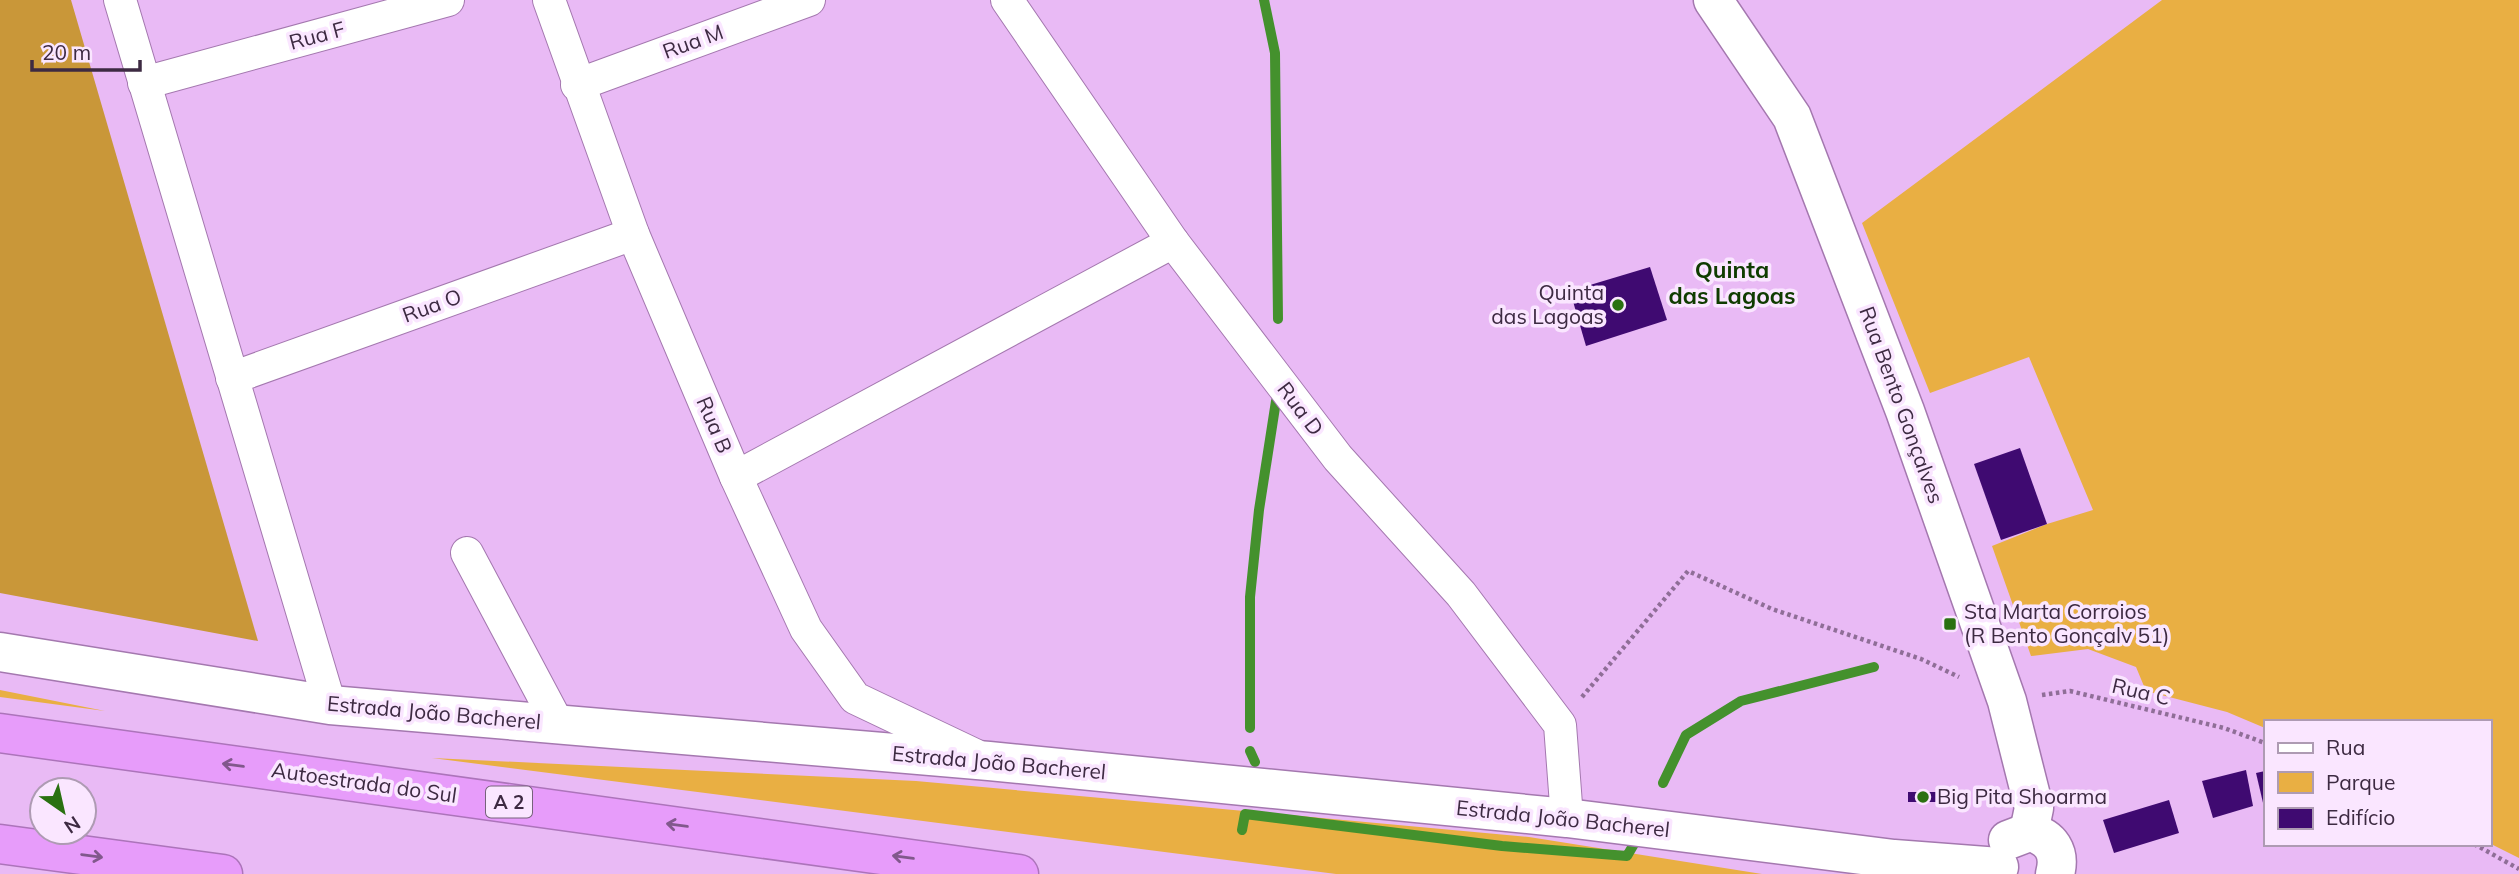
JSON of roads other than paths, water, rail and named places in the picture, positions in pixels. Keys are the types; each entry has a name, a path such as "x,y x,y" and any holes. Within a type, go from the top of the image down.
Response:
{"highway":[{"name":"Autoestrada do Sul","path":"0,733 1019,874"},
{"path":"0,844 223,874"}],"street":[{"path":"120,0 330,705"},
{"name":"Rua F","path":"144,83 448,0"},
{"name":"Rua B","path":"549,0 577,85 633,234 736,477 806,629 855,698 989,761"},
{"name":"Rua M","path":"577,85 809,0"},
{"name":"Rua Bento Gonçalves","path":"1713,0 1792,117 1905,411 2007,701 2034,808 2029,832"},
{"name":"Rua D","path":"1012,2 1173,242 1338,458 1461,594 1560,724 1567,818"},
{"name":"Rua O","path":"232,377 633,234"},
{"path":"736,477 1173,242"},
{"path":"467,553 558,724"},
{"name":"Estrada João Bacherel","path":"0,652 330,705 989,761 1567,818 2000,871"},
{"path":"2000,871 2001,850 2006,843 2012,837 2029,832 2047,839 2054,847 2058,856 2056,874"}],"waterway":[{"path":"1264,0 1275,53 1278,319"},
{"path":"1250,728 1250,597 1259,510 1276,401"},
{"path":"1663,783 1686,735 1741,701 1874,667"},
{"path":"1250,751 1255,762"},
{"path":"1242,830 1245,814 1502,846 1627,856 1634,844"}],"place":[{"name":"Quinta das Lagoas","path":"1618,305"},
{"name":"Sta Marta Corroios (R Bento Gonçalv 51)","path":"1950,624"},
{"name":"Big Pita Shoarma","path":"1923,797"}],"district":[{"name":"Quinta das Lagoas","path":"1732,283"}]}
